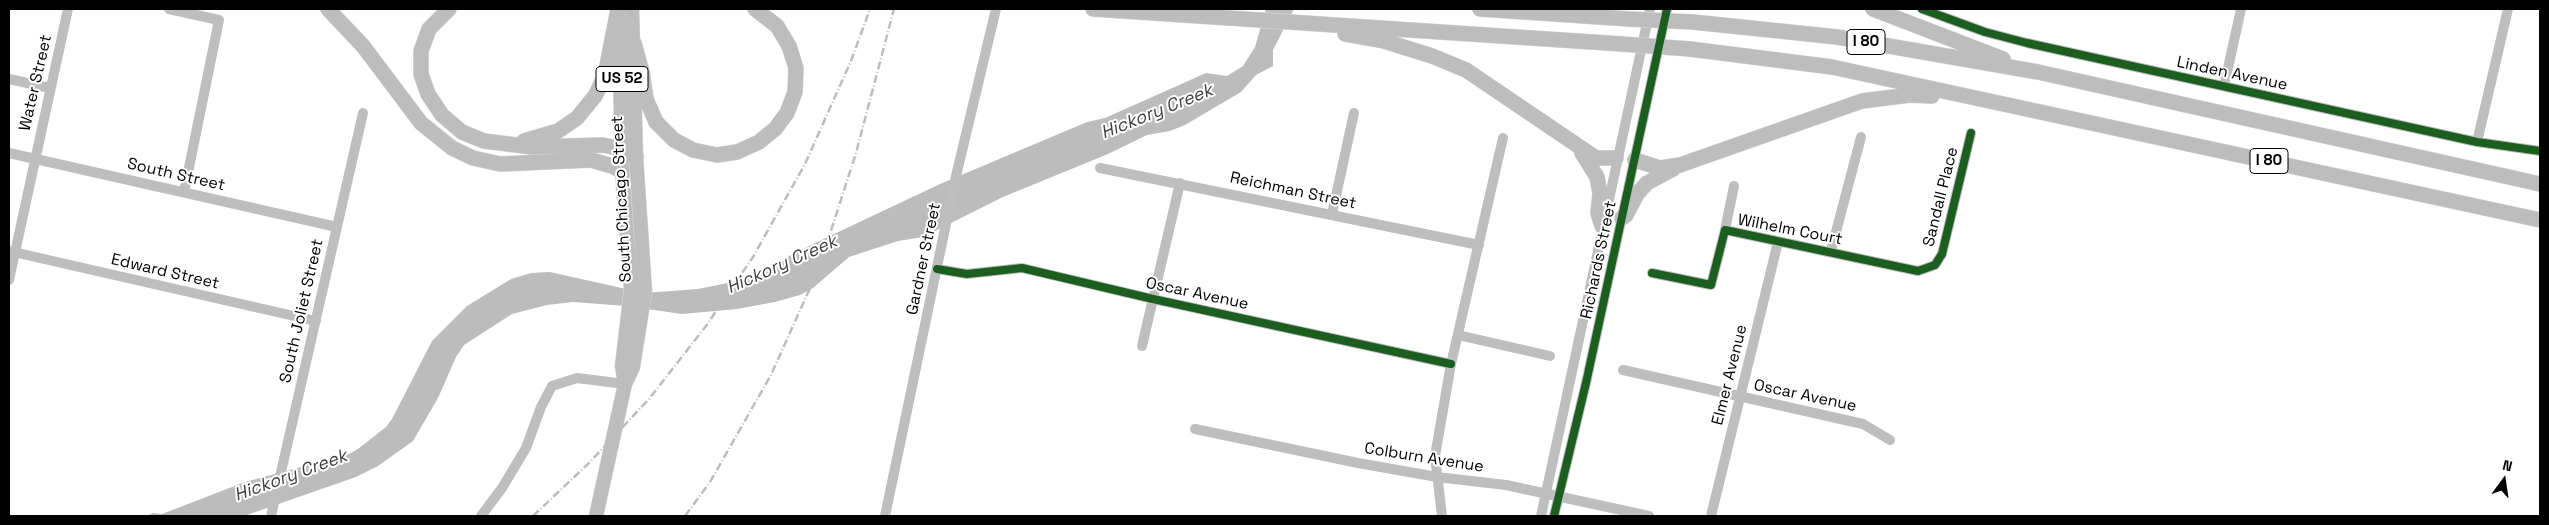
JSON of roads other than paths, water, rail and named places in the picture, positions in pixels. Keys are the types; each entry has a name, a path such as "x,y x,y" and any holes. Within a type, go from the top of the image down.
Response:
{"highway":[{"path":"328,9 363,46 421,123 452,148 473,158 494,163 514,164 591,160 622,171"},
{"path":"449,9 430,29 421,51 422,74 428,94 442,115 462,132 484,141 532,147 603,145 630,153"},
{"path":"508,144 534,139 558,131 577,118 596,96 605,76 618,9"},
{"path":"634,43 642,72 646,99 656,122 674,140 693,150 717,154 737,152 759,142 775,129 787,113 795,92 796,68 789,46 777,26 755,9"},
{"name":"I 80","path":"1093,9 1690,48 1832,67 2540,220"},
{"name":"I 80","path":"1480,9 1693,22 1837,37 2038,72 2540,184"},
{"path":"1873,9 2038,72"},
{"path":"1326,25 1343,34 1384,41 1432,56 1466,70 1596,158 1616,158"},
{"path":"1622,218 1629,211 1637,194 1647,183 1680,165 1862,101 1910,95 1998,102"},
{"path":"1576,146 1597,176 1600,193 1598,213 1602,226"},
{"path":"1635,160 1660,168 1680,165"}],"main road":[{"name":"South Chicago Street","path":"596,516 625,384 632,367 631,290 636,258 630,153 618,9"},
{"name":"South Chicago Street","path":"632,9 634,43 630,153 622,171 636,258"}],"street":[{"name":"Water Street","path":"9,280 12,251 68,9"},
{"path":"169,9 218,20 184,192"},
{"name":"Gardner Street","path":"885,516 956,176 996,9"},
{"name":"Richards Street","path":"1541,516 1616,158 1650,9"},
{"name":"Richards Street","path":"1554,516 1635,160 1667,9"},
{"name":"Linden Avenue","path":"1922,9 1985,32 2028,44 2477,142 2540,152"},
{"path":"2224,86 2241,9"},
{"path":"2477,142 2507,9"},
{"path":"9,79 50,88"},
{"path":"1332,214 1354,112"},
{"name":"South Joliet Street","path":"272,513 363,113"},
{"name":"Sandall Place","path":"1935,266 1942,254 1971,133"},
{"path":"1831,252 1860,137"},
{"path":"1442,516 1435,456 1451,364 1503,138"},
{"name":"South Street","path":"9,153 337,227"},
{"path":"1616,158 1635,160"},
{"name":"Reichman Street","path":"1100,168 1332,214 1479,246"},
{"path":"1142,346 1180,183"},
{"path":"1725,230 1734,186"},
{"name":"Wilhelm Court","path":"1652,273 1711,286 1725,230 1918,271 1935,266"},
{"name":"Elmer Avenue","path":"1711,516 1778,242"},
{"name":"Edward Street","path":"12,251 316,321"},
{"name":"Oscar Avenue","path":"937,269 966,274 1022,268 1153,300 1451,364"},
{"path":"1458,335 1550,356"},
{"name":"Oscar Avenue","path":"1623,370 1739,398 1863,424 1890,440"},
{"path":"480,516 502,488 526,448 541,407 552,386 577,378 625,384"},
{"name":"Colburn Avenue","path":"1195,429 1279,448 1437,477 1506,485 1649,516"}],"water":[{"name":"Hickory Creek","path":"1266,9 1294,9 1273,50 1273,66 1256,75 1241,92 1185,125 1170,131 1147,135 1108,154 1003,197 923,237 898,241 849,257 813,288 800,295 737,309 682,314 626,306 573,302 547,305 512,314 464,345 456,357 438,398 413,441 378,466 356,477 244,516 146,516 153,513 162,514 245,482 349,454 358,449 386,427 392,419 432,341 467,306 511,279 531,273 550,272 644,293 698,289 752,278 769,271 789,256 815,243 940,184 1087,122 1105,118 1206,73 1227,76 1243,66 1255,47"}],"railway":[{"path":"533,516 588,464 649,399 706,326 753,257 805,164 851,61 870,9"},
{"path":"685,516 710,482 771,375 819,268 856,153 894,9"}]}
